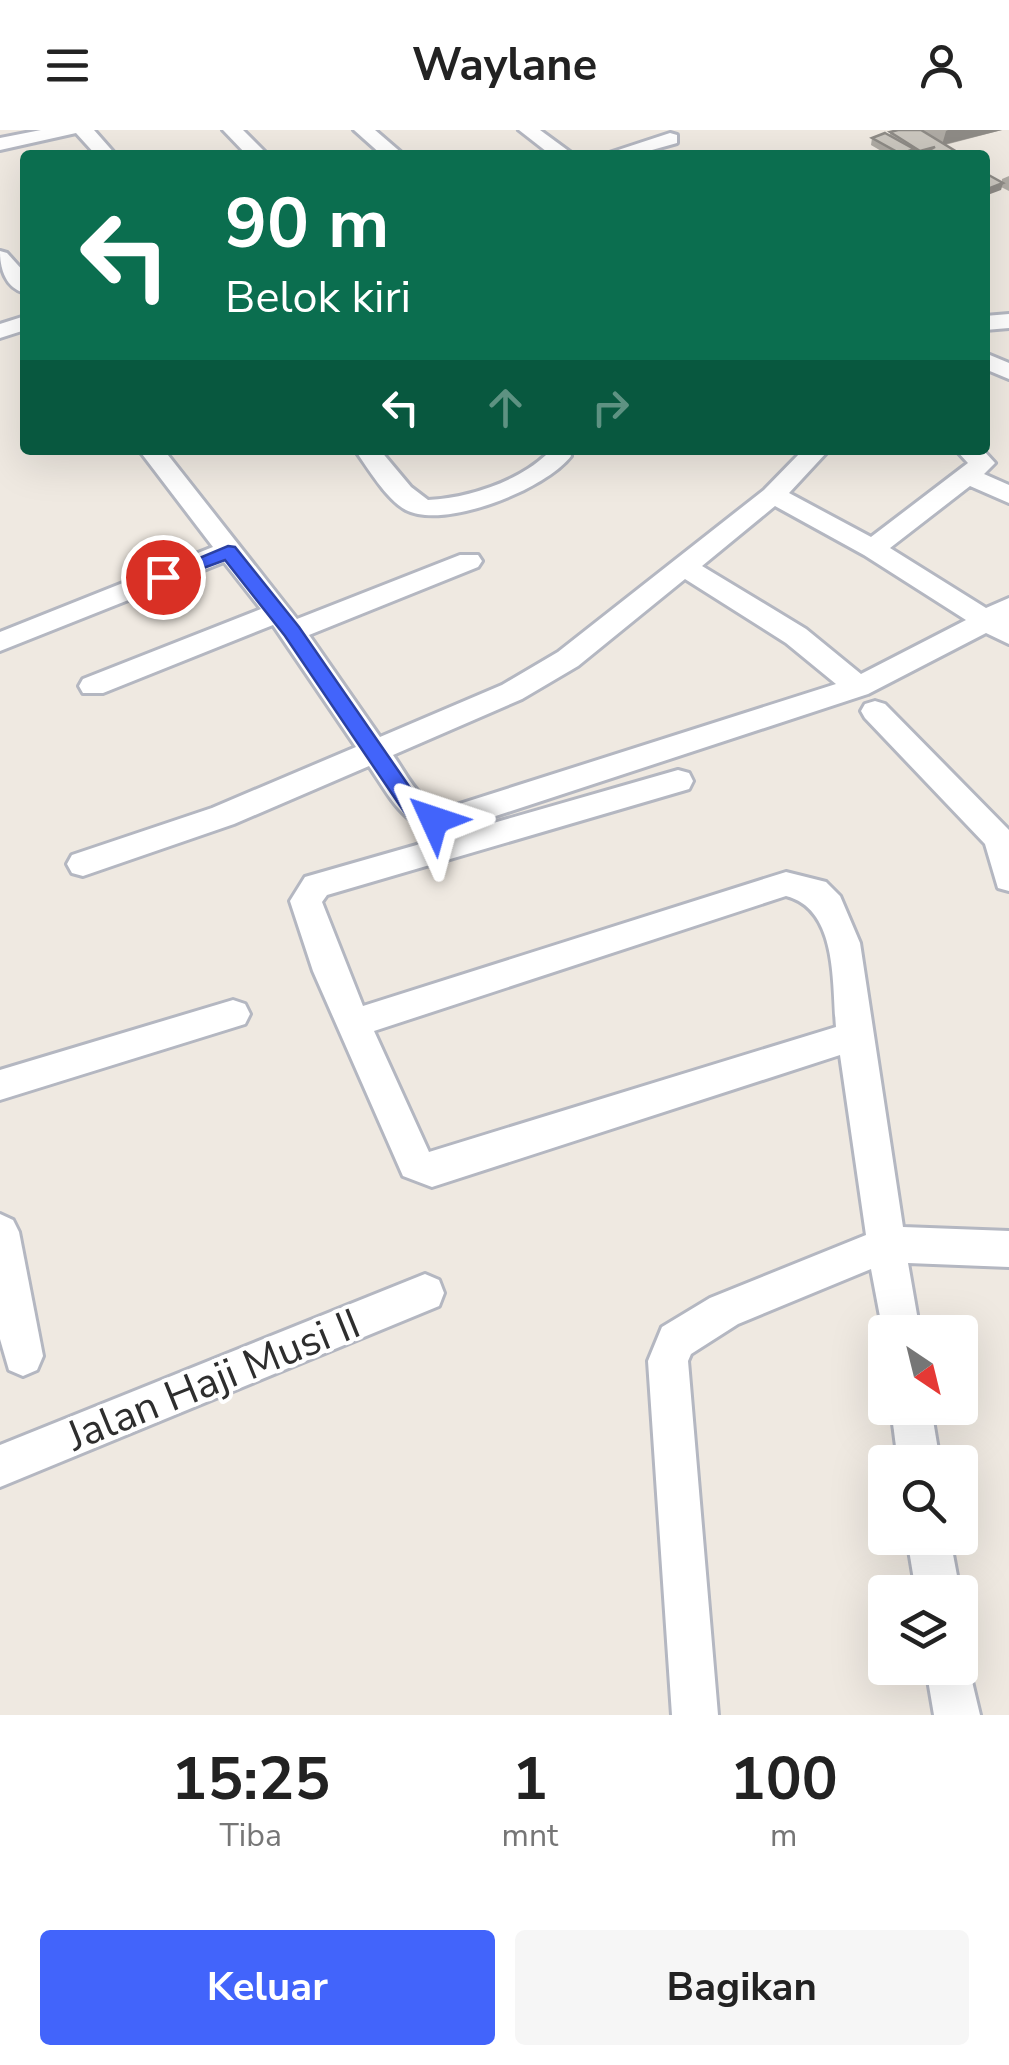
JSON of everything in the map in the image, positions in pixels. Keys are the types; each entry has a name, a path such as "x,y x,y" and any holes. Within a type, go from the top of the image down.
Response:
{"street":[{"path":"0,144 68,130"},
{"path":"84,130 102,150"},
{"path":"232,130 253,150"},
{"path":"363,130 388,150"},
{"path":"528,130 557,150"},
{"path":"626,150 664,134 685,150"},
{"path":"0,254 20,280"},
{"path":"155,455 284,622 415,810 434,820 450,819 866,699 930,653 1002,620"},
{"path":"372,455 416,505 428,509 452,507 543,472 559,455"},
{"path":"84,864 223,816 512,692 554,667 685,567 773,495 812,455"},
{"path":"873,549 968,463 1009,494"},
{"path":"773,495 1002,620"},
{"path":"0,642 228,552"},
{"path":"93,686 469,561"},
{"path":"685,567 796,636 866,699 1004,836 1009,879"},
{"path":"678,781 316,886 306,901 353,1024 416,1164 432,1170 854,1036"},
{"path":"353,1024 786,884 815,890 830,906 844,943 854,1036 898,1315"},
{"path":"0,1084 233,1014"},
{"path":"0,1232 23,1356"},
{"path":"695,1715 668,1361 676,1341 724,1311 888,1244 1009,1249"},
{"name":"Jalan Haji Musi II","path":"0,1466 425,1293"},
{"path":"952,1685 956,1715"}],"building":[{"path":"921,130 954,150 918,150 890,132"},
{"path":"885,133 914,149 894,150 872,138"},
{"path":"990,176 1003,183 990,188"}],"route":[{"path":"163,577 228,552 292,631 415,810 434,820"}]}
